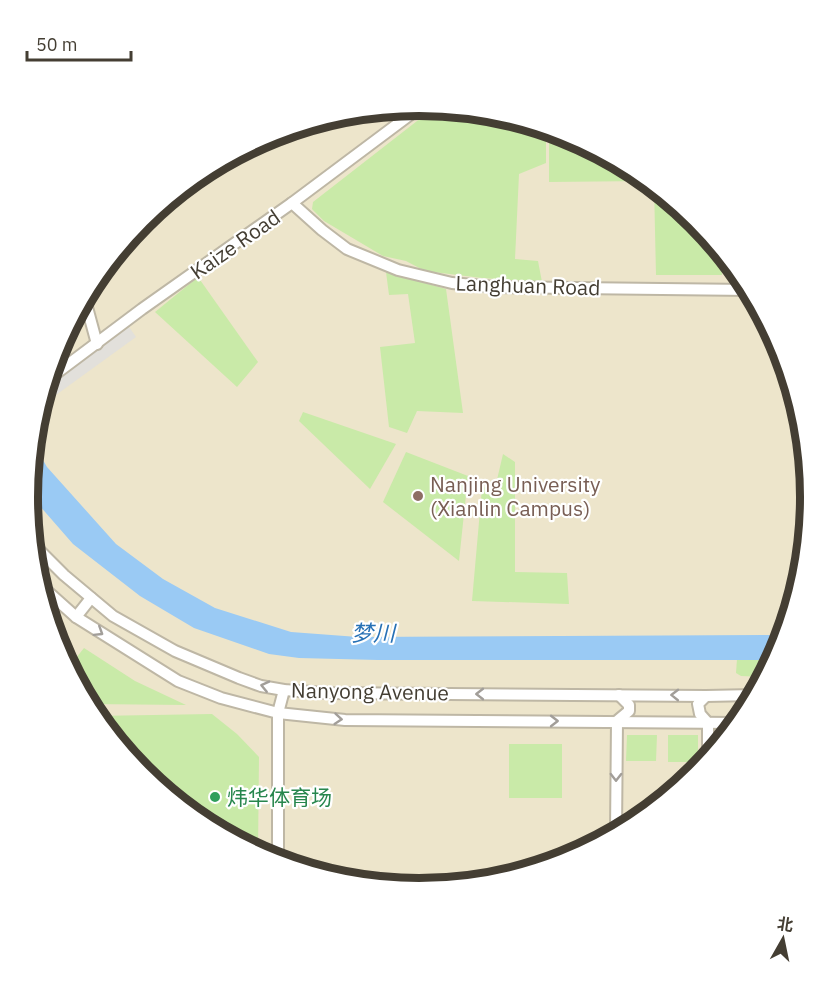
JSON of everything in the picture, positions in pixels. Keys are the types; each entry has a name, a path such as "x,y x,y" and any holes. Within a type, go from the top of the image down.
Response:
{"street":[{"name":"Kaize Road","path":"59,372 408,116"},
{"name":"Langhuan Road","path":"292,203 347,249 398,270 452,283 494,287 738,290"},
{"path":"87,309 97,344"},
{"name":"Nanyong Avenue","path":"42,552 64,575 113,616 175,651 261,686 325,693 743,695"},
{"name":"Nanyong Avenue","path":"50,593 76,617 178,681 221,698 278,713 345,720 724,723"},
{"path":"76,617 91,598"},
{"path":"278,850 278,713 284,690"},
{"path":"616,822 617,721 629,711 629,705 619,695"},
{"path":"706,696 698,704 700,714 708,723 708,744"}],"shaded area":[{"name":"Nanjing University (Xianlin Campus)","path":"394,116 443,116 468,119 517,128 541,136 609,167 670,210 705,245 721,265 760,328 787,398 799,472 799,521 796,546 787,595 779,619 748,687 705,748 670,783 650,799 587,838 517,865 443,877 418,878 369,874 320,865 296,857 228,826 167,783 132,748 116,728 77,665 50,595 38,521 38,472 41,447 50,398 58,374 89,306 132,245 167,210 187,194 250,155 320,128"},
{"path":"129,327 136,337 50,400 56,380"}],"green space":[{"path":"423,116 443,116 493,123 541,136 546,138 546,163 519,174 515,259 538,261 542,282 425,271 406,261 383,256 324,221 312,209 313,202"},
{"path":"549,139 587,155 632,181 549,182"},
{"path":"654,197 705,245 722,266 722,275 656,275"},
{"path":"386,272 446,289 463,413 417,411 407,433 389,427 380,347 415,343 408,294 389,295"},
{"path":"198,277 258,362 237,387 155,312"},
{"path":"303,412 396,444 370,489 299,421"},
{"path":"406,452 468,476 459,561 383,502"},
{"path":"503,454 515,462 515,572 567,573 569,604 472,601 482,488 496,484"},
{"path":"84,648 135,681 186,705 100,704 75,660"},
{"path":"737,659 762,660 754,677 741,676 736,673"},
{"name":"炜华体育场","path":"212,714 237,734 259,757 258,842 207,813 167,783 132,748 107,716"},
{"path":"627,735 657,735 656,761 626,761"},
{"path":"668,735 698,735 698,755 692,762 668,762"},
{"path":"509,744 562,744 562,798 509,798"}],"water":[{"path":"40,455 47,467 116,544 163,579 215,608 291,632 358,637 773,635 762,660 299,658 269,654 194,628 140,596 73,544 38,504"}],"place":[{"name":"Nanjing University (Xianlin Campus)","path":"418,496"},
{"name":"炜华体育场","path":"215,797"}],"water label":[{"name":"梦川","path":"373,632"}]}
